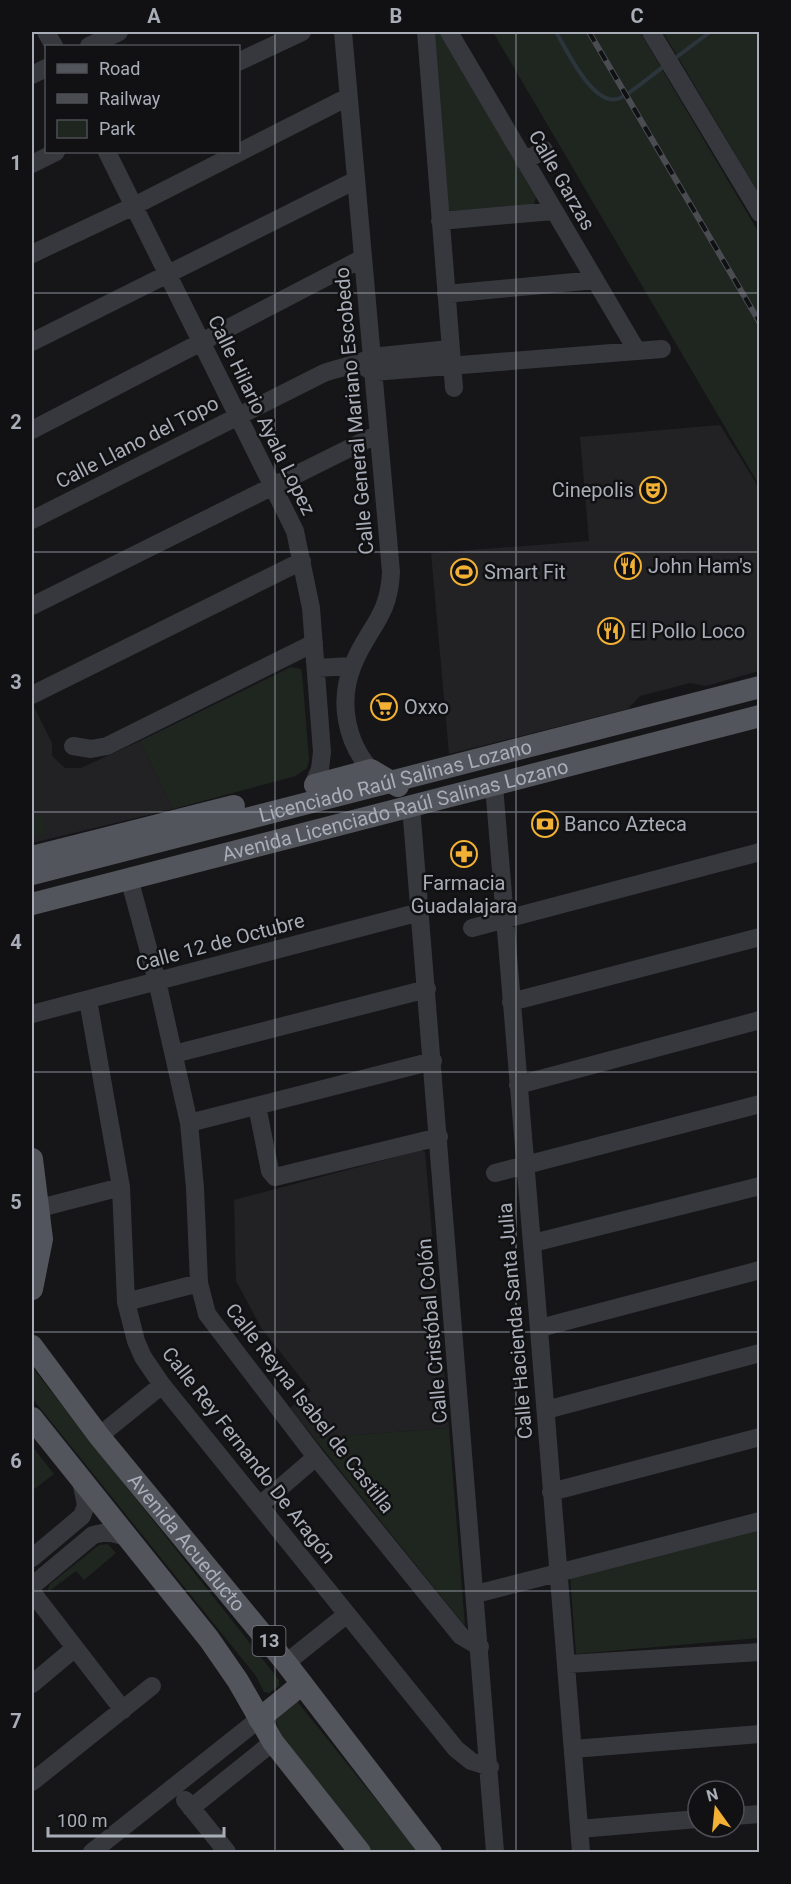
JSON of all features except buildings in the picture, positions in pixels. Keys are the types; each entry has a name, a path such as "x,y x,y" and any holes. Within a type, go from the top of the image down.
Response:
{"main road":[{"name":"Licenciado Raúl Salinas Lozano","path":"32,874 518,751 759,687"},
{"name":"Avenida Licenciado Raúl Salinas Lozano","path":"32,904 759,716"},
{"path":"403,808 418,789 503,766 513,759 518,751"},
{"path":"32,857 371,770 393,781 400,788 403,808"},
{"path":"32,1159 40,1208 42,1239 32,1289"},
{"name":"Avenida Acueducto","path":"34,1354 286,1663 431,1852"},
{"name":"13","path":"32,1418 210,1640 238,1681 273,1742 360,1852"},
{"path":"259,1719 302,1684"}],"street":[{"path":"91,45 119,32"},
{"path":"240,61 302,32"},
{"name":"Calle General Mariano Escobedo","path":"343,32 363,258 368,364 378,434 390,587 384,614 352,666 346,698 350,738 371,770"},
{"path":"426,32 454,388"},
{"name":"Calle Garzas","path":"449,32 637,351"},
{"path":"651,32 759,213"},
{"path":"240,152 348,97"},
{"path":"524,161 544,150"},
{"path":"32,164 54,153"},
{"name":"Calle Hilario Ayala Lopez","path":"108,153 240,416 294,531 302,561 316,668 322,760 313,785"},
{"path":"32,254 238,153"},
{"path":"32,342 356,180"},
{"path":"441,221 553,211"},
{"path":"32,430 363,258"},
{"path":"446,294 595,280"},
{"name":"Calle Llano del Topo","path":"32,520 338,367 451,358 637,351 662,348"},
{"path":"32,606 378,434"},
{"path":"32,695 302,561"},
{"path":"73,747 90,749 106,746 314,644"},
{"path":"316,668 352,666"},
{"name":"Calle Hacienda Santa Julia","path":"494,786 524,1166 540,1328 558,1573 568,1664 581,1852"},
{"name":"Calle Cristóbal Colón","path":"403,808 420,912 427,989 495,1852"},
{"path":"471,928 759,852"},
{"name":"Calle Reyna Isabel de Castilla","path":"129,878 157,981 189,1123 195,1188 199,1283 210,1320 316,1457 461,1636 480,1647"},
{"name":"Calle 12 de Octubre","path":"32,1014 420,912"},
{"path":"511,1002 759,937"},
{"path":"174,1054 427,989"},
{"name":"Calle Rey Fernando De Aragón","path":"88,1000 120,1187 126,1302 136,1341 162,1385 456,1749 471,1761 490,1767"},
{"path":"518,1085 759,1020"},
{"path":"189,1123 433,1061"},
{"path":"495,1173 759,1104"},
{"path":"257,1106 270,1171 275,1177 439,1137"},
{"path":"533,1243 759,1186"},
{"path":"40,1208 120,1187"},
{"path":"540,1328 759,1270"},
{"path":"126,1302 199,1283"},
{"path":"546,1410 759,1353"},
{"path":"99,1436 162,1385"},
{"path":"552,1492 759,1437"},
{"path":"260,1505 316,1457"},
{"path":"32,1558 80,1519 84,1510 81,1479"},
{"path":"476,1594 759,1521"},
{"path":"67,1529 81,1546"},
{"path":"32,1586 102,1532 128,1537"},
{"path":"32,1592 123,1710"},
{"path":"286,1663 346,1615"},
{"path":"32,1684 75,1648"},
{"path":"568,1664 759,1652"},
{"path":"32,1782 152,1686"},
{"path":"92,1852 259,1719"},
{"path":"573,1749 759,1734"},
{"path":"191,1808 273,1742"},
{"path":"174,1787 227,1852"},
{"path":"579,1828 686,1820"}],"shaded area":[{"path":"720,425 759,488 759,671 706,686 690,683 640,696 628,709 449,754 431,553 589,541 580,437"},
{"path":"32,703 52,743 52,756 65,768 81,768 140,741 173,809 32,843"},
{"path":"422,1150 425,1152 449,1428 314,1438 290,1408 311,1391 262,1329 236,1281 234,1200"}],"green space":[{"path":"439,32 445,38 536,198 534,204 451,211 448,209 435,34"},
{"path":"493,32 640,32 759,233 759,485"},
{"path":"663,32 759,32 759,194"},
{"path":"291,667 301,669 302,673 309,760 307,768 296,776 173,809 140,741"},
{"path":"42,814 47,833 32,837 32,817"},
{"path":"32,1367 279,1680 279,1686 269,1693 264,1692 256,1676 32,1398"},
{"path":"449,1428 465,1626 314,1438"},
{"path":"32,1446 54,1474 32,1491"},
{"path":"759,1527 759,1638 576,1654 570,1576"},
{"path":"108,1544 116,1553 84,1580 76,1571 48,1592 49,1585 99,1545"},
{"path":"296,1700 418,1852 371,1852 333,1806 291,1750 275,1719"}],"waterway":[{"path":"556,32 582,76 600,95 610,99 626,95 666,65"},
{"path":"674,59 710,32"}],"railway":[{"path":"589,32 760,323"}],"place":[{"name":"Cinepolis","path":"653,490"},
{"name":"John Ham's","path":"628,566"},
{"name":"Smart Fit","path":"464,572"},
{"name":"El Pollo Loco","path":"611,631"},
{"name":"Oxxo","path":"384,707"},
{"name":"Banco Azteca","path":"545,824"},
{"name":"Farmacia Guadalajara","path":"464,854"}]}
